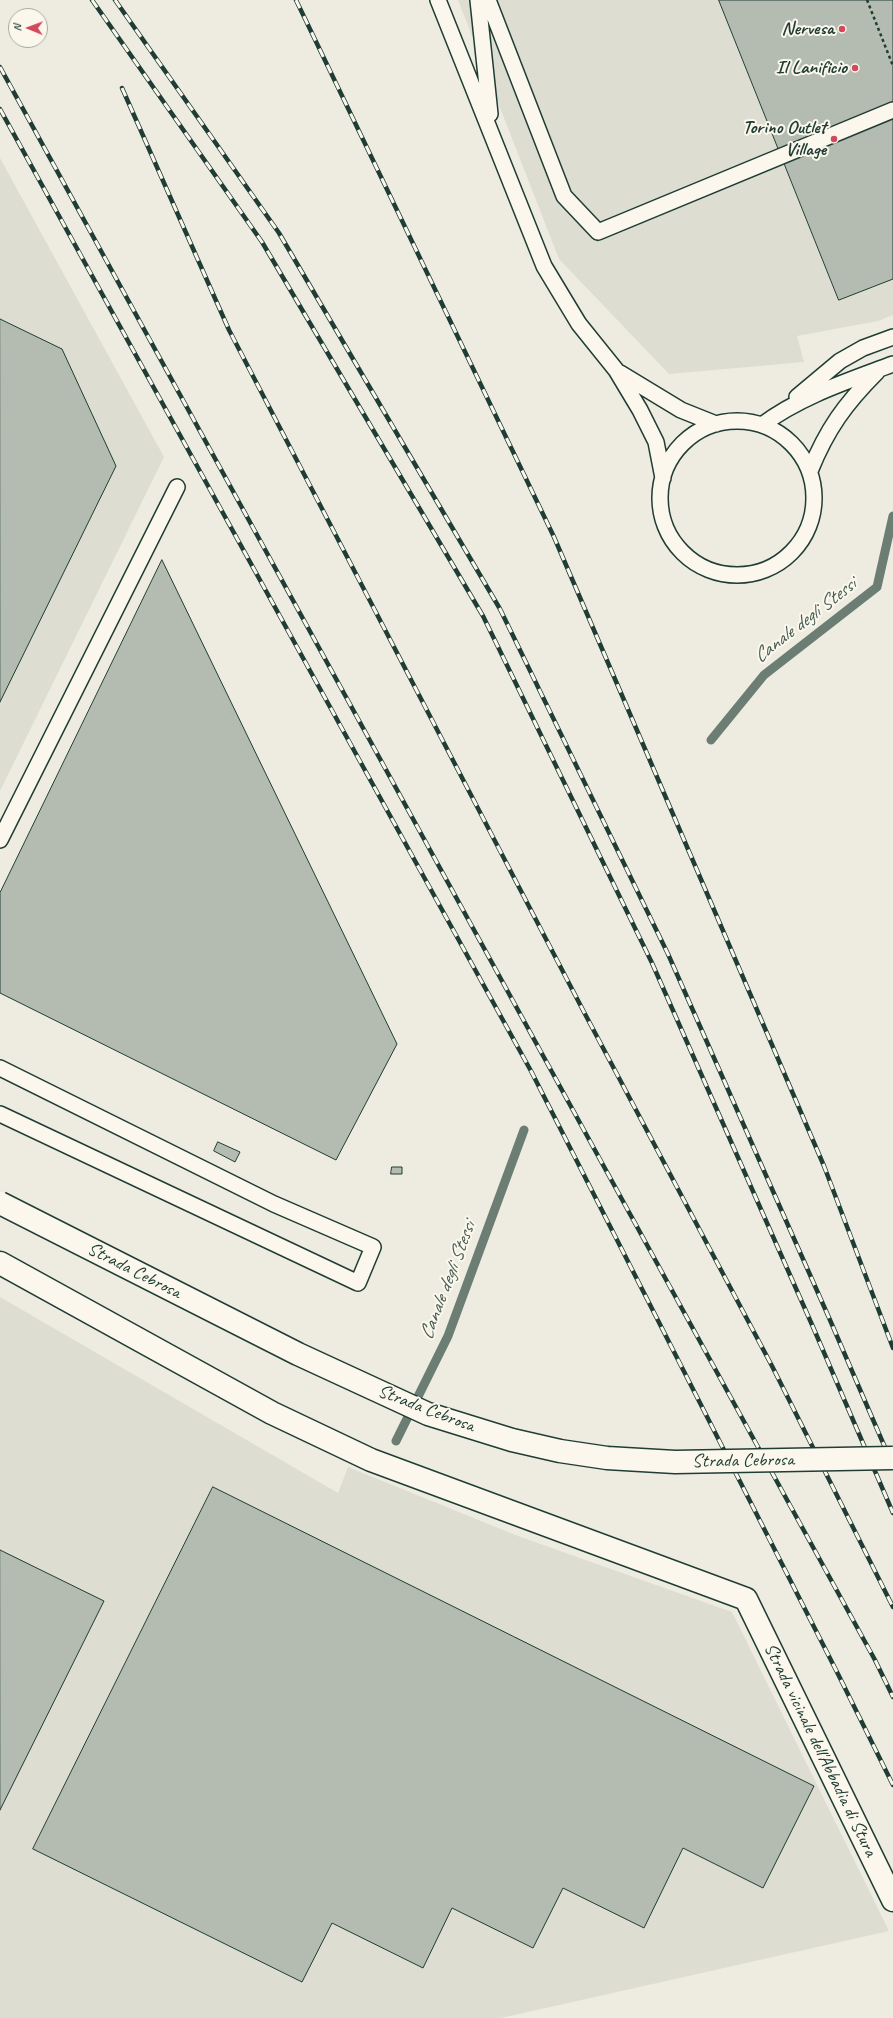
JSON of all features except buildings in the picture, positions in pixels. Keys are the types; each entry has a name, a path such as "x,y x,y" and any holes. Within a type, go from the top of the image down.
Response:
{"street":[{"name":"Strada Cebrosa","path":"0,1203 298,1354 428,1414 512,1440 560,1451 607,1458 675,1462 893,1458"},
{"name":"Strada vicinale dell'Abbadia di Stura","path":"0,1263 272,1413 371,1460 746,1599 893,1900"}],"lane":[{"path":"438,0 544,266 579,324 616,370 656,442 663,478"},
{"path":"478,0 492,133"},
{"path":"488,0 564,196 598,232 893,110"},
{"path":"762,425 840,361 863,348 893,337"},
{"path":"782,410 838,384 886,367"},
{"path":"810,471 821,443 844,407 886,367"},
{"path":"616,370 681,410 716,424"},
{"path":"729,421 754,422 778,430 798,449 810,471 814,496 811,522 799,544 781,562 758,572 733,575 708,570 686,556 670,537 661,513 661,488 668,463 683,443 704,428 716,424 729,421"},
{"path":"0,840 177,487"},
{"path":"0,1068 274,1204 373,1247 358,1283 0,1114"}],"path":[{"path":"867,0 893,66"}],"shaded area":[{"name":"Torino Outlet Village","path":"458,0 893,0 893,315 878,321 797,336 804,362 669,374 559,259"},
{"path":"0,158 164,457 0,791"},
{"path":"0,1297 338,1493 348,1467 518,1536 732,1612 889,1931 501,2018 0,2018"}],"waterway":[{"name":"Canale degli Stessi","path":"711,740 764,675 877,587 893,516"},
{"name":"Canale degli Stessi","path":"396,1441 448,1336 524,1130"}],"railway":[{"path":"92,0 262,242 483,616 652,963 813,1327 893,1513"},
{"path":"115,0 279,233 500,609 668,954 893,1466"},
{"path":"296,0 554,537 824,1166 893,1348"},
{"path":"0,67 875,1660 893,1697"},
{"path":"122,88 229,330 585,1014 772,1366 893,1607"},
{"path":"0,109 531,1071 893,1785"}],"place":[{"name":"Nervesa","path":"842,29"},
{"name":"Il Lanificio","path":"855,68"},
{"name":"Torino Outlet Village","path":"834,139"}]}
